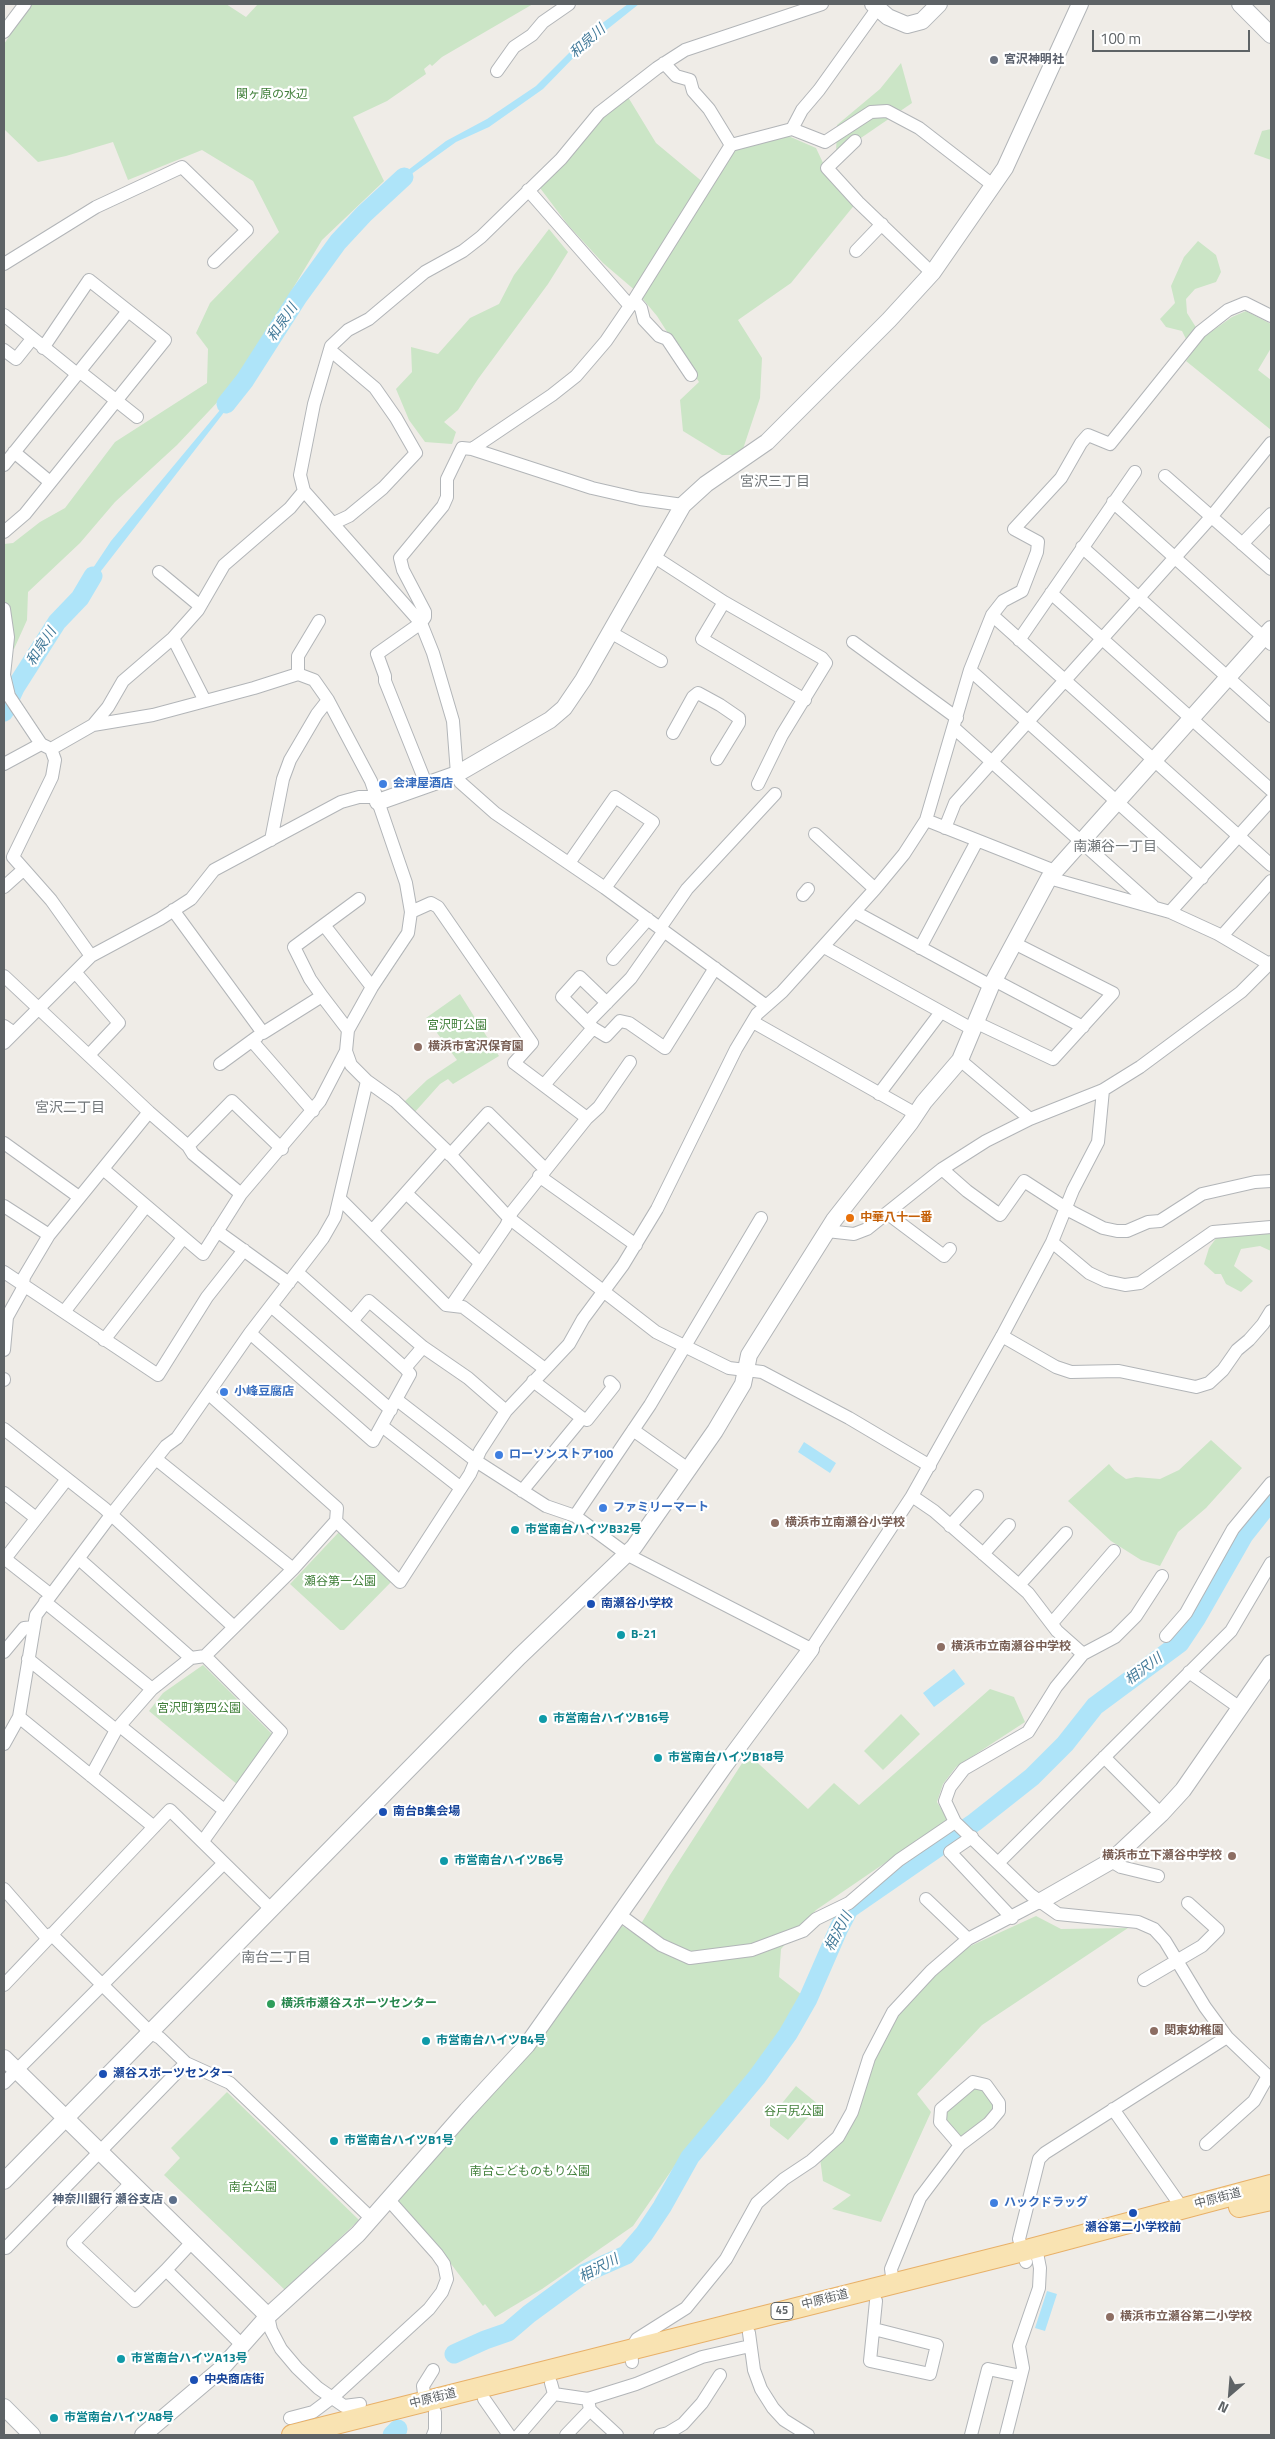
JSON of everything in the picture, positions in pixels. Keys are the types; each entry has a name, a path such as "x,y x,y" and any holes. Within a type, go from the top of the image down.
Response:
{"main road":[{"name":"中原街道","path":"291,2427 553,2388 632,2356 750,2340 1183,2208 1271,2185"},
{"name":"中原街道","path":"342,2435 430,2407 632,2356 893,2283 1031,2255 1271,2200"}],"street":[{"path":"4,32 26,4"},
{"path":"497,71 514,47 532,35 543,22 569,4"},
{"path":"765,1005 569,862 495,812 460,782 457,774 452,720 433,653 421,623 304,491 300,475 314,404 331,346 348,330 369,319 425,272 463,251 481,237 561,159 599,113 664,63 685,50 822,4"},
{"path":"792,130 802,110 819,90 875,6 897,22 914,24 922,21 938,4"},
{"path":"4,1043 9,1030 40,1008 91,956 191,899 214,870 341,802 359,797 378,799 427,786 457,774 550,720 564,708 583,680 652,556 683,505 706,484 767,442 889,320 932,273 1006,168 1080,4"},
{"path":"1240,4 1271,35"},
{"path":"664,63 676,76 690,80 693,91 709,109 731,144"},
{"path":"731,144 792,130 824,142 872,112 887,111 919,128 994,186"},
{"path":"855,141 827,168 932,273"},
{"path":"472,449 552,395 576,376 606,341 723,161 731,144"},
{"path":"4,264 96,207 182,167 247,230 214,262"},
{"path":"528,190 632,303 641,308 644,320 659,336 667,339 691,375"},
{"path":"856,251 882,224"},
{"path":"4,532 25,514 165,340 89,280 43,348"},
{"path":"336,1521 400,1582 461,1488 480,1451 506,1411 569,1344 583,1320 605,1292 636,1244 657,1209 736,1050 753,1022 765,1005 782,992 875,889 904,854 926,820 970,670 992,615 1003,601 1022,591 1037,552 1038,542 1014,529 1061,478 1088,435 1110,444 1200,332 1228,310 1245,303 1271,316"},
{"path":"4,465 128,310"},
{"path":"4,314 43,348 117,401 136,417"},
{"path":"4,350 16,360 32,339"},
{"path":"330,350 375,388 396,418 416,453 382,488 349,516 334,523"},
{"path":"946,828 954,803 1212,516 1271,443"},
{"path":"427,786 385,681 377,654 421,623 424,612 402,570 400,558 443,506 447,497 447,479 462,448 472,449 592,488 640,499 683,505"},
{"path":"14,452 50,482"},
{"path":"1019,640 1135,472"},
{"path":"1165,476 1271,569"},
{"path":"93,725 108,707 123,681 173,638 200,606 224,565 290,508 304,491"},
{"path":"4,2181 272,1910 522,1653 628,1555 715,1431 743,1384 749,1355 827,1231 916,1114 960,1060 992,983 1052,874 1191,718 1269,637 1174,558 1113,502"},
{"path":"1242,544 1271,514"},
{"path":"1082,547 1271,716"},
{"path":"652,556 724,602 822,658 826,663 782,735 758,784"},
{"path":"159,572 200,606"},
{"path":"1051,593 1271,790"},
{"path":"724,602 702,639 805,700"},
{"path":"4,609 8,637 4,675 9,696 46,746 54,760 52,777 13,857 50,900 91,956"},
{"path":"992,615 1271,865"},
{"path":"298,674 298,656 319,621"},
{"path":"610,632 661,661"},
{"path":"173,638 205,701"},
{"path":"853,642 955,723 991,762 1152,906"},
{"path":"970,670 1202,878"},
{"path":"4,764 93,725 153,715 298,674 314,680 328,700 378,799 406,882 412,912 408,933 372,987 348,1030 346,1052 313,1111 241,1194 203,1254 103,1169"},
{"path":"673,733 693,697 698,693 720,705 739,718 739,724 717,760"},
{"path":"271,840 283,779 290,760 317,714 328,700"},
{"path":"544,1085 607,1003 630,978 687,889 775,794"},
{"path":"569,862 615,797 652,822 605,888"},
{"path":"1170,912 1271,800"},
{"path":"827,1231 854,1234 868,1229 942,1168 986,1141 1030,1119 1103,1090 1140,1067 1241,992 1270,963 1222,936 1170,912 1052,874 926,820"},
{"path":"815,834 875,889"},
{"path":"920,948 977,841"},
{"path":"4,887 23,870"},
{"path":"1222,936 1271,881"},
{"path":"348,1030 310,978 294,947 359,899"},
{"path":"412,912 431,903 438,907 532,1043 514,1063 587,1118"},
{"path":"174,910 263,1033"},
{"path":"855,912 920,948 1083,1027"},
{"path":"613,959 648,919"},
{"path":"324,925 372,987"},
{"path":"824,947 941,1012 1053,1059 1113,994 1014,943"},
{"path":"607,1003 580,977 562,997 590,1025 606,1036 620,1021 630,1023 665,1048 715,968"},
{"path":"75,972 119,1023 89,1055"},
{"path":"4,976 188,1146 193,1154 241,1194"},
{"path":"220,1064 263,1033 322,996"},
{"path":"879,1094 941,1012"},
{"path":"753,1022 916,1114"},
{"path":"252,1042 313,1111"},
{"path":"346,1052 351,1065 367,1081 395,1101 448,1152 509,1218 656,1332 729,1368 762,1372 849,1418 930,1466"},
{"path":"960,1060 1030,1119"},
{"path":"452,1305 512,1212 542,1172 587,1118 599,1107 630,1062"},
{"path":"4,1744 19,1717 36,1615 111,1515 166,1446 177,1438 250,1333 323,1238 335,1217 341,1200 367,1081"},
{"path":"143,2435 221,2368 268,2316 328,2264 527,2044 730,1758 811,1649 930,1466 1052,1242 1098,1142 1103,1090"},
{"path":"188,1146 232,1101 282,1149"},
{"path":"4,1350 7,1308 23,1284 24,1277 49,1235 149,1112"},
{"path":"372,1231 406,1194 488,1113 542,1172 636,1244"},
{"path":"4,1143 79,1197"},
{"path":"942,1168 967,1192 1000,1215 1024,1181 1066,1208 1103,1228 1127,1231 1148,1222 1160,1221 1202,1194 1255,1182 1271,1181"},
{"path":"406,1194 480,1263"},
{"path":"341,1200 446,1305 463,1307 545,1369"},
{"path":"4,1206 49,1235"},
{"path":"64,1312 146,1206"},
{"path":"888,1214 944,1256 950,1249"},
{"path":"575,1516 633,1430 686,1346 761,1218"},
{"path":"1052,1242 1089,1273 1106,1281 1125,1285 1140,1283 1213,1232 1271,1227"},
{"path":"217,1231 244,1250 294,1278 352,1321 410,1374 373,1440 250,1333"},
{"path":"104,1340 183,1238"},
{"path":"4,1272 158,1375 207,1297 244,1250"},
{"path":"352,1321 369,1301 423,1347 468,1378 506,1411"},
{"path":"271,1306 394,1405 522,1491 546,1506 575,1516 628,1555 811,1649"},
{"path":"1002,1336 1056,1367 1072,1372 1118,1371 1196,1387 1209,1383 1223,1370 1237,1350 1249,1340 1262,1324 1271,1310"},
{"path":"405,1368 423,1347"},
{"path":"533,1381 587,1420 614,1386 610,1382"},
{"path":"90,1776 118,1728 152,1689 191,1658 204,1656 293,1569 336,1521 337,1508 209,1394"},
{"path":"522,1491 582,1418"},
{"path":"382,1426 461,1488"},
{"path":"4,1429 111,1515 234,1627"},
{"path":"633,1430 688,1469"},
{"path":"156,1459 293,1569"},
{"path":"67,1479 4,1559 152,1689"},
{"path":"1166,1636 1186,1612 1233,1529 1270,1490"},
{"path":"4,1493 36,1518"},
{"path":"912,1496 1019,1585 1052,1623 1083,1654"},
{"path":"950,1526 977,1496"},
{"path":"983,1554 1009,1525"},
{"path":"1019,1585 1066,1533"},
{"path":"1052,1623 1114,1551"},
{"path":"79,1559 191,1658"},
{"path":"998,1863 1231,1631 1271,1563"},
{"path":"1162,1576 1136,1616 1115,1637 1083,1654 1056,1688 1028,1732 964,1769 950,1787 945,1801 964,1830 1031,1895 1058,1914 1138,1922 1154,1928 1165,1941 1175,1961 1227,2037 1270,2078 1254,2101 1206,2144"},
{"path":"4,1652 24,1628 34,1627"},
{"path":"202,1842 281,1732 204,1656"},
{"path":"28,1659 224,1810"},
{"path":"632,2356 643,2334 686,2308 726,2259 758,2203 784,2179 812,2161 838,2136 852,2112 869,2058 893,2012 931,1971 968,1939 1012,1918 1111,1861 1183,1790 1271,1663"},
{"path":"1189,1672 1240,1708"},
{"path":"19,1717 154,1827"},
{"path":"1104,1757 1160,1814"},
{"path":"5,1982 170,1810 272,1910"},
{"path":"620,1915 661,1945 690,1958 752,1950 803,1931 816,1919 849,1903 899,1860 964,1830"},
{"path":"964,1830 950,1852 1012,1918"},
{"path":"1111,1861 1121,1867 1158,1876"},
{"path":"4,2083 224,1863"},
{"path":"4,1888 49,1936 151,2033 160,2038 186,2063 230,2083 371,2218"},
{"path":"926,1899 968,1939"},
{"path":"1144,1980 1202,1946 1218,1930 1188,1903"},
{"path":"1006,2435 1023,2368 1019,2346 1039,2288 1031,2255 1019,2238 1039,2159 1112,2109 1227,2037"},
{"path":"4,2058 65,2120 268,2316 271,2330 281,2349 297,2368 318,2388 344,2406 360,2404"},
{"path":"4,2246 6,2248 186,2063"},
{"path":"893,2283 891,2269 920,2198 960,2145 989,2123 999,2111 1000,2103 986,2085 973,2082 941,2110 940,2122 960,2145"},
{"path":"1112,2109 1183,2208"},
{"path":"131,2183 73,2242 135,2301 192,2242"},
{"path":"291,2427 333,2397 429,2309 442,2292 447,2280 444,2264 388,2198"},
{"path":"166,2270 242,2345"},
{"path":"874,2329 937,2345 930,2374 870,2360 876,2301"},
{"path":"566,2435 589,2404 702,2357 750,2340 754,2370 761,2389 773,2408 798,2431 808,2435"},
{"path":"971,2435 988,2369 1021,2376"},
{"path":"433,2370 423,2386 435,2430 433,2435"},
{"path":"660,2435 683,2424 702,2403 720,2375"},
{"path":"519,2435 553,2388 589,2404 617,2435"},
{"path":"484,2399 509,2435"},
{"path":"4,2407 32,2435"}],"green space":[{"name":"関ヶ原の水辺","path":"31,4 226,4 246,17 258,4 533,4 442,57 432,66 430,64 424,69 426,74 387,101 353,117 384,181 322,240 251,358 225,394 177,445 115,502 80,543 28,592 27,620 14,649 4,644 4,544 13,543 40,522 65,508 115,442 207,383 208,349 196,333 210,303 279,232 253,181 202,150 128,180 113,142 38,162 4,129 4,44"},
{"path":"901,63 912,103 836,155 837,125 880,89"},
{"path":"628,97 656,143 704,183 739,146 786,135 816,148 824,165 856,203 791,283 738,320 762,358 760,398 741,455 722,455 683,431 680,400 699,382 657,316 637,292 603,263 568,225 537,184 606,113"},
{"path":"1271,129 1271,160 1254,154 1262,131"},
{"path":"549,229 568,252 548,284 478,379 458,410 444,422 456,432 452,444 425,442 409,420 396,389 412,372 411,347 438,354 470,318 499,304 514,275"},
{"path":"1198,241 1216,255 1221,272 1216,282 1195,289 1186,299 1187,313 1197,329 1186,339 1182,331 1166,327 1160,319 1175,303 1171,286 1184,257"},
{"path":"1246,311 1271,324 1271,348 1258,370 1271,380 1271,430 1186,361 1201,339 1232,317"},
{"name":"宮沢町公園","path":"460,994 499,1056 453,1084 448,1079 440,1084 414,1113 403,1103 427,1080 457,1060 426,1018"},
{"path":"1271,1233 1271,1251 1260,1246 1241,1249 1234,1266 1253,1281 1241,1292 1226,1284 1221,1274 1215,1274 1204,1264 1209,1248 1217,1237"},
{"path":"1211,1440 1242,1468 1206,1508 1178,1532 1160,1566 1141,1560 1111,1541 1068,1501 1109,1464 1126,1479 1136,1477 1160,1479 1179,1470"},
{"name":"瀬谷第一公園","path":"339,1532 392,1581 344,1630 340,1630 290,1584"},
{"name":"宮沢町第四公園","path":"203,1665 277,1739 238,1785 149,1711 163,1693"},
{"name":"南台こどものもり公園","path":"990,1689 1014,1697 1025,1722 956,1767 943,1784 937,1802 948,1820 816,1910 781,1949 779,1977 811,2002 734,2106 678,2161 633,2226 542,2289 495,2317 485,2304 483,2306 445,2256 393,2199 621,1925 635,1934 670,1875 748,1754 808,1809 834,1783 859,1805"},
{"path":"901,1714 920,1734 883,1770 864,1751"},
{"path":"1036,1916 1061,1929 1128,1928 982,2025 917,2094 931,2112 881,2222 832,2209 851,2195 823,2181 820,2158 872,2063 898,2010 966,1948"},
{"name":"谷戸尻公園","path":"796,2086 819,2105 788,2140 770,2126 770,2118"},
{"path":"973,2086 982,2087 996,2104 988,2119 961,2139 945,2122 945,2112"},
{"name":"南台公園","path":"227,2092 359,2220 285,2290 164,2175 180,2158 171,2148"}],"water":[{"path":"628,4 639,4 580,51 543,89 489,127 456,142 385,193 403,174 446,141 487,119 536,86 589,33"},
{"path":"245,380 222,415 80,598 85,580 111,541"},
{"path":"804,1442 836,1463 830,1473 798,1452"},
{"path":"954,1669 965,1684 934,1707 923,1693"},
{"path":"1047,2291 1057,2294 1045,2331 1035,2328"}],"waterway":[{"name":"和泉川","path":"226,404 245,380 298,297 338,242 364,214 404,177"},
{"name":"和泉川","path":"4,712 15,688 57,622 80,598 93,576"},
{"name":"相沢川","path":"454,2354 508,2332 529,2314 585,2273 626,2255 644,2234 662,2207 690,2157 757,2077 788,2034 808,1999 849,1909 975,1822 1032,1777 1065,1744 1095,1706 1180,1643 1196,1619 1244,1535 1271,1501"},
{"name":"相沢川","path":"392,2435 398,2429"}],"place":[{"name":"宮沢神明社","path":"994,60"},
{"name":"会津屋酒店","path":"383,784"},
{"name":"横浜市宮沢保育園","path":"418,1047"},
{"name":"中華八十一番","path":"850,1218"},
{"name":"小峰豆腐店","path":"224,1392"},
{"name":"ローソンストア100","path":"499,1455"},
{"name":"ファミリーマート","path":"603,1508"},
{"name":"横浜市立南瀬谷小学校","path":"775,1523"},
{"name":"市営南台ハイツB32号","path":"515,1530"},
{"name":"南瀬谷小学校","path":"591,1604"},
{"name":"B-21","path":"621,1635"},
{"name":"横浜市立南瀬谷中学校","path":"941,1647"},
{"name":"市営南台ハイツB16号","path":"543,1719"},
{"name":"市営南台ハイツB18号","path":"658,1758"},
{"name":"南台B集会場","path":"383,1812"},
{"name":"横浜市立下瀬谷中学校","path":"1232,1856"},
{"name":"市営南台ハイツB6号","path":"444,1861"},
{"name":"横浜市瀬谷スポーツセンター","path":"271,2004"},
{"name":"関東幼稚園","path":"1154,2031"},
{"name":"市営南台ハイツB4号","path":"426,2041"},
{"name":"瀬谷スポーツセンター","path":"103,2074"},
{"name":"市営南台ハイツB1号","path":"334,2141"},
{"name":"神奈川銀行 瀬谷支店","path":"173,2200"},
{"name":"ハックドラッグ","path":"994,2203"},
{"name":"瀬谷第二小学校前","path":"1133,2213"},
{"name":"横浜市立瀬谷第二小学校","path":"1110,2317"},
{"name":"市営南台ハイツA13号","path":"121,2359"},
{"name":"中央商店街","path":"194,2380"},
{"name":"市営南台ハイツA8号","path":"54,2418"}],"district":[{"name":"宮沢三丁目","path":"775,483"},
{"name":"南瀬谷一丁目","path":"1115,848"},
{"name":"宮沢二丁目","path":"70,1109"},
{"name":"南台二丁目","path":"276,1959"}]}
